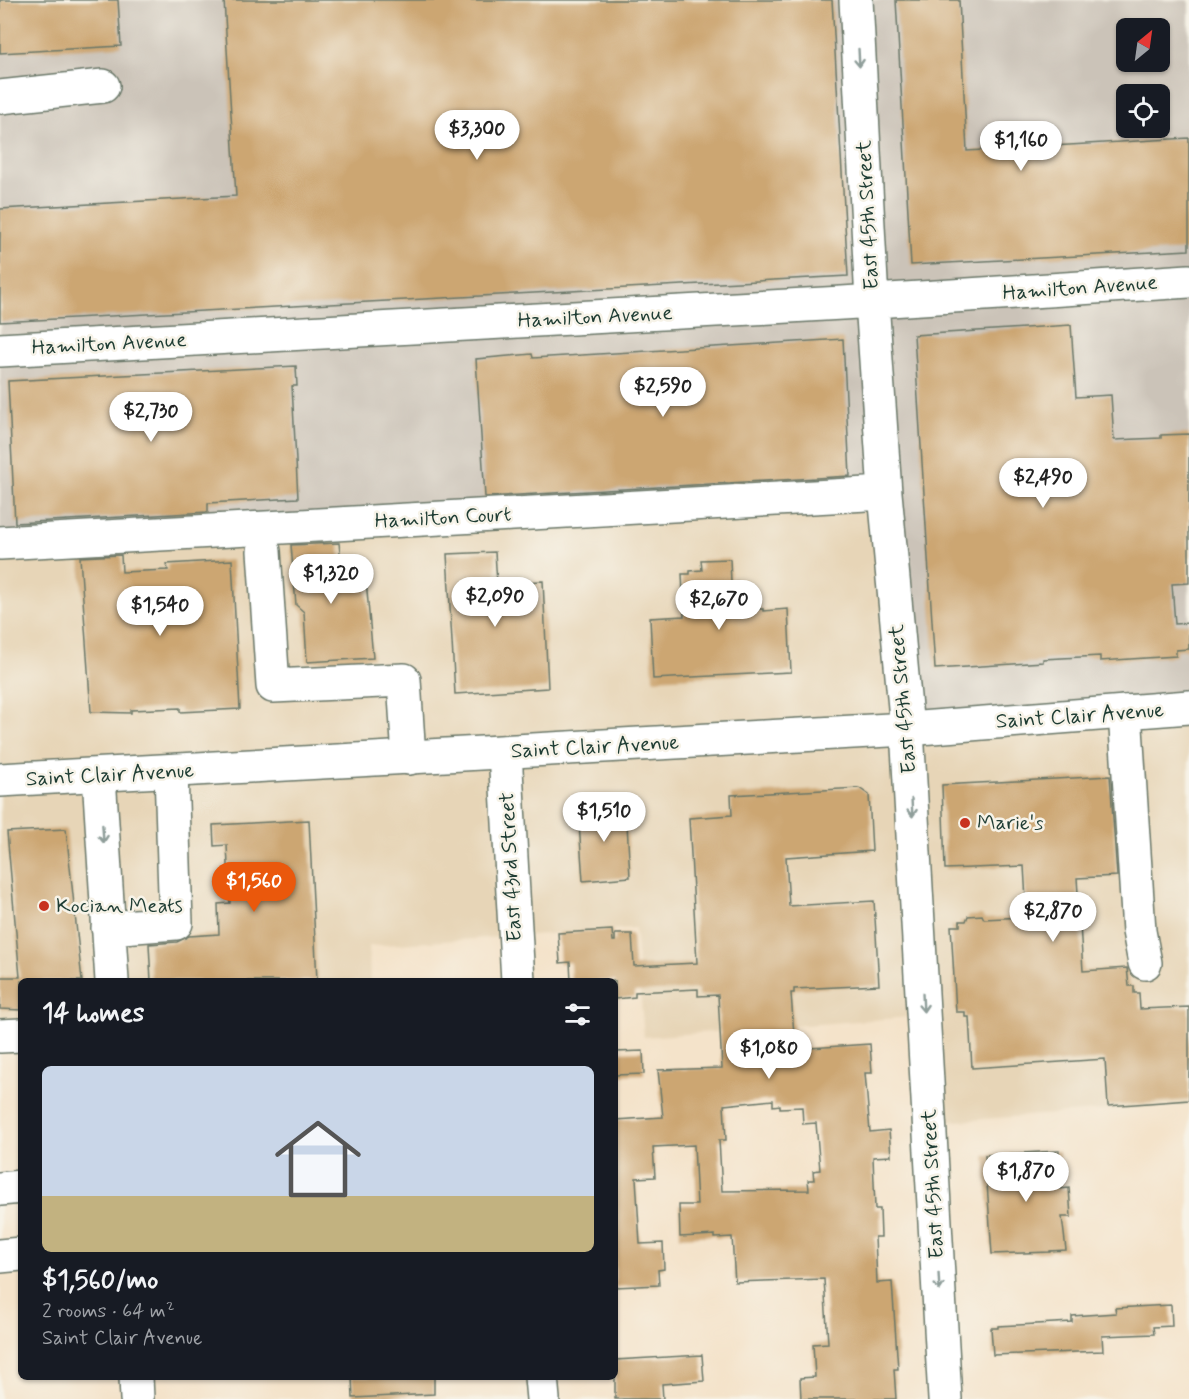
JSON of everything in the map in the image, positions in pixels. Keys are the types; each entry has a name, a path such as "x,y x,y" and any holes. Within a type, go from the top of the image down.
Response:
{"street":[{"name":"East 45th Street","path":"856,0 885,493 907,729 945,1399"},
{"path":"0,97 103,86"},
{"name":"Hamilton Avenue","path":"0,350 1189,281"},
{"name":"Hamilton Court","path":"0,543 885,493"},
{"path":"264,551 273,686 404,680 409,758"},
{"name":"Saint Clair Avenue","path":"0,780 907,729 1189,707"},
{"path":"1125,712 1138,920 1144,963"},
{"name":"East 43rd Street","path":"505,753 518,978"},
{"path":"108,928 176,923 171,772"},
{"path":"99,776 112,978"},
{"path":"0,1036 18,1035"},
{"path":"0,1189 18,1187"},
{"path":"0,1256 18,1254"},
{"path":"136,1380 137,1399"},
{"path":"542,1380 543,1399"}],"shaded area":[{"path":"0,0 1189,0 1189,707 907,729 885,494 0,543"},
{"path":"885,493 1189,707 1189,1104 930,1123 923,1016 644,1037 635,928 369,946 370,978 18,978 18,1042 0,1043 0,543"}],"building":[{"path":"0,0 118,0 121,46 0,53"},
{"path":"224,0 832,0 848,276 0,322 0,209 236,196"},
{"path":"896,0 959,0 967,151 1189,138 1189,250 911,265"},
{"path":"1071,325 1076,397 1111,395 1114,440 1189,434 1189,583 1172,584 1175,624 1189,623 1189,649 1176,650 1176,656 1100,661 1100,656 1043,659 1043,662 935,669 914,335"},
{"path":"843,339 850,476 485,497 476,359 532,354 533,358"},
{"path":"296,366 297,386 292,386 298,498 208,503 208,512 15,523 8,381"},
{"path":"339,543 343,582 366,580 373,658 307,662 304,612 296,605 291,545"},
{"path":"495,552 497,583 543,581 548,688 455,694 447,554"},
{"path":"121,555 122,572 168,570 167,564 232,560 240,709 180,712 180,708 131,710 131,713 91,712 80,557"},
{"path":"730,559 731,583 742,582 744,607 754,607 754,609 763,609 763,611 788,609 791,672 653,679 650,618 684,616 682,574 702,570 701,560"},
{"path":"1110,776 1117,876 1077,878 1083,971 1127,968 1129,986 1134,986 1134,993 1139,993 1140,1009 1189,1007 1189,1100 1108,1106 1105,1059 972,1068 969,1017 965,1017 965,1012 956,1012 951,926 960,926 960,921 966,921 968,916 982,915 984,919 1027,917 1024,866 945,869 942,785"},
{"path":"859,788 869,795 872,851 786,857 789,906 874,901 879,985 794,989 794,993 791,993 795,1049 870,1044 872,1073 865,1073 870,1132 889,1130 891,1156 873,1157 875,1209 880,1209 881,1237 875,1237 877,1283 892,1282 898,1369 894,1369 896,1399 801,1399 800,1378 815,1377 813,1344 828,1343 824,1279 735,1282 732,1237 715,1238 715,1235 680,1237 679,1205 697,1205 694,1145 653,1147 655,1177 636,1178 640,1244 663,1243 664,1269 658,1270 659,1285 618,1287 618,1120 663,1117 658,1070 722,1068 718,995 698,996 698,989 635,992 635,997 618,999 618,978 571,978 570,962 560,963 558,933 612,930 613,941 615,941 615,934 632,934 634,966 697,963 689,818 732,815 731,795","holes":["773,1100 773,1106 780,1105 780,1108 802,1107 803,1124 816,1123 820,1170 813,1171 814,1180 808,1180 809,1190 722,1191 719,1140 726,1140 724,1105"]},
{"path":"626,806 630,877 583,881 578,809"},
{"path":"309,820 317,978 151,978 149,944 177,942 189,936 219,934 218,904 230,903 227,845 214,846 213,825"},
{"name":"Kocian Meats","path":"66,829 82,978 18,978 18,1010 0,1009 0,977 20,977 7,832"},
{"path":"643,1051 644,1074 618,1075 618,1052"},
{"path":"1059,1151 1060,1189 1069,1188 1071,1217 1062,1217 1066,1250 992,1254 985,1155"},
{"path":"1171,1305 1172,1326 1153,1327 1154,1334 1102,1336 1103,1351 993,1355 991,1328 998,1328 998,1326 1072,1322 1072,1316 1116,1313 1115,1308"},
{"path":"702,1355 704,1381 662,1384 663,1399 615,1399 618,1360"},
{"path":"352,1380 434,1380 434,1394 353,1398"}],"place":[{"name":"Marie's","path":"965,823"},
{"name":"Kocian Meats","path":"44,906"}]}
